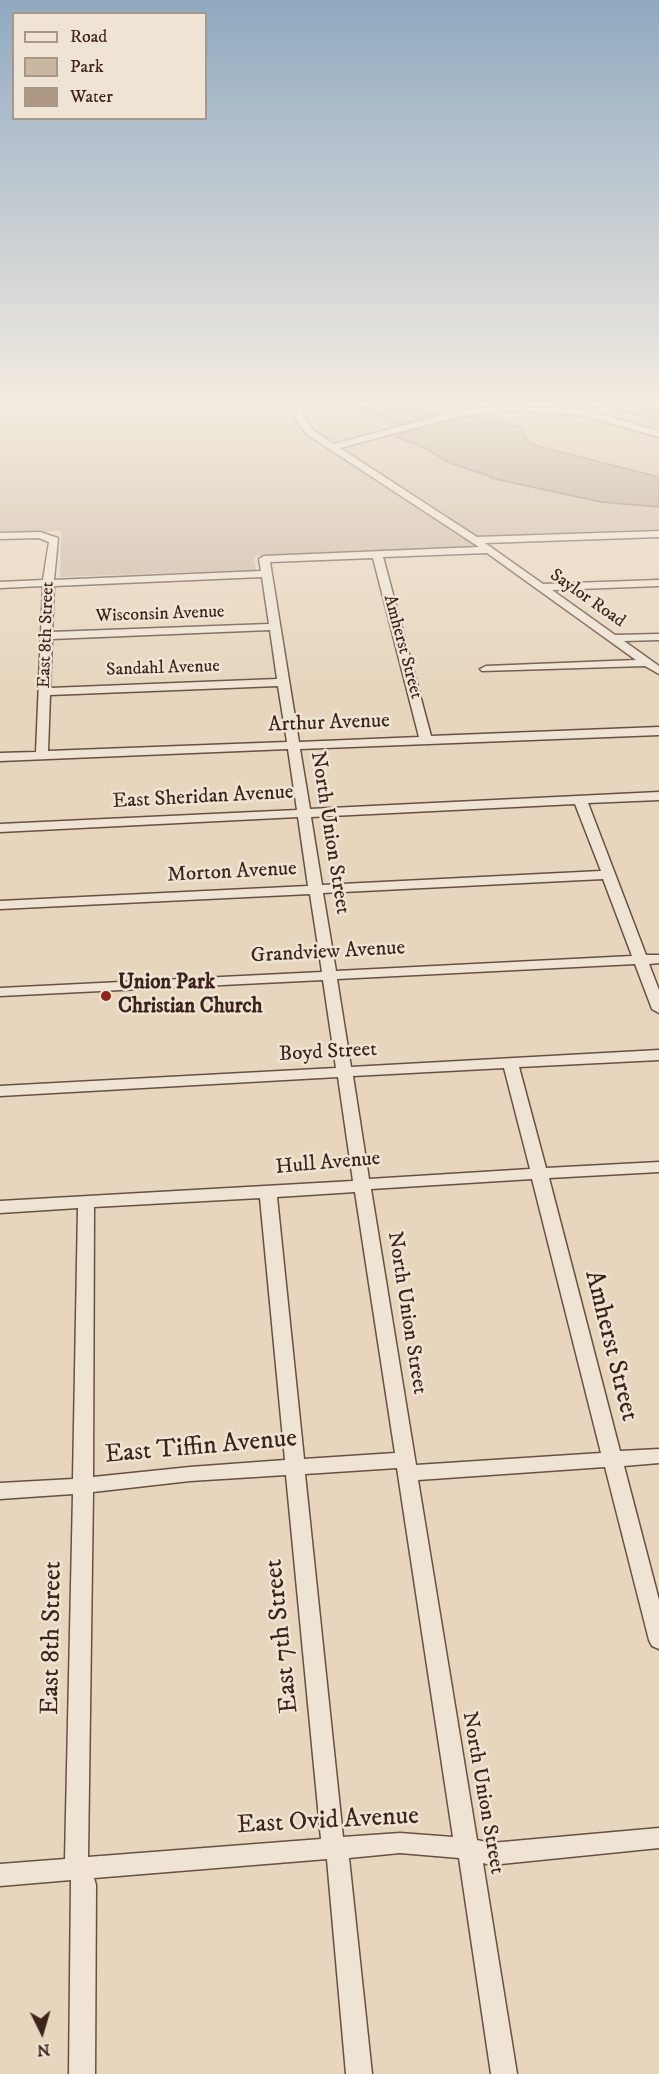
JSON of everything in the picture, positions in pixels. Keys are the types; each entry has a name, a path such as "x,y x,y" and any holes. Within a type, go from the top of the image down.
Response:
{"street":[{"name":"Saylor Road","path":"419,504 475,540 659,671"},
{"path":"475,540 659,534"},
{"name":"East 8th Street","path":"0,536 45,535 54,540 46,636 42,755"},
{"path":"0,585 264,566 377,554 489,550"},
{"name":"Amherst Street","path":"377,554 426,740"},
{"name":"North Union Street","path":"264,566 504,2074"},
{"path":"541,587 659,582"},
{"name":"Wisconsin Avenue","path":"46,636 274,627"},
{"path":"613,639 659,637"},
{"path":"486,669 647,663"},
{"name":"Sandahl Avenue","path":"45,692 283,682"},
{"name":"Arthur Avenue","path":"0,757 659,731"},
{"name":"East Sheridan Avenue","path":"0,828 659,796"},
{"path":"580,799 659,1009"},
{"name":"Morton Avenue","path":"0,905 610,875"},
{"name":"Grandview Avenue","path":"0,992 659,959"},
{"name":"Boyd Street","path":"0,1091 659,1055"},
{"name":"Amherst Street","path":"511,1064 659,1640"},
{"name":"Hull Avenue","path":"0,1207 659,1167"},
{"name":"East 7th Street","path":"268,1192 293,1468 331,1834 338,1859 359,2074"},
{"name":"East 8th Street","path":"82,2074 84,1885 76,1856 86,1202"},
{"name":"East Tiffin Avenue","path":"0,1491 190,1474 293,1468 407,1467 659,1456"},
{"name":"East Ovid Avenue","path":"0,1875 399,1843 467,1848 491,1854 659,1838"}],"green space":[{"path":"0,504 659,504 659,529 476,536 471,537 479,547 473,548 254,556 256,570 60,577 61,531 0,533"}],"water":[{"path":"622,504 659,504 659,507"}],"place":[{"name":"Union Park Christian Church","path":"106,996"}]}
